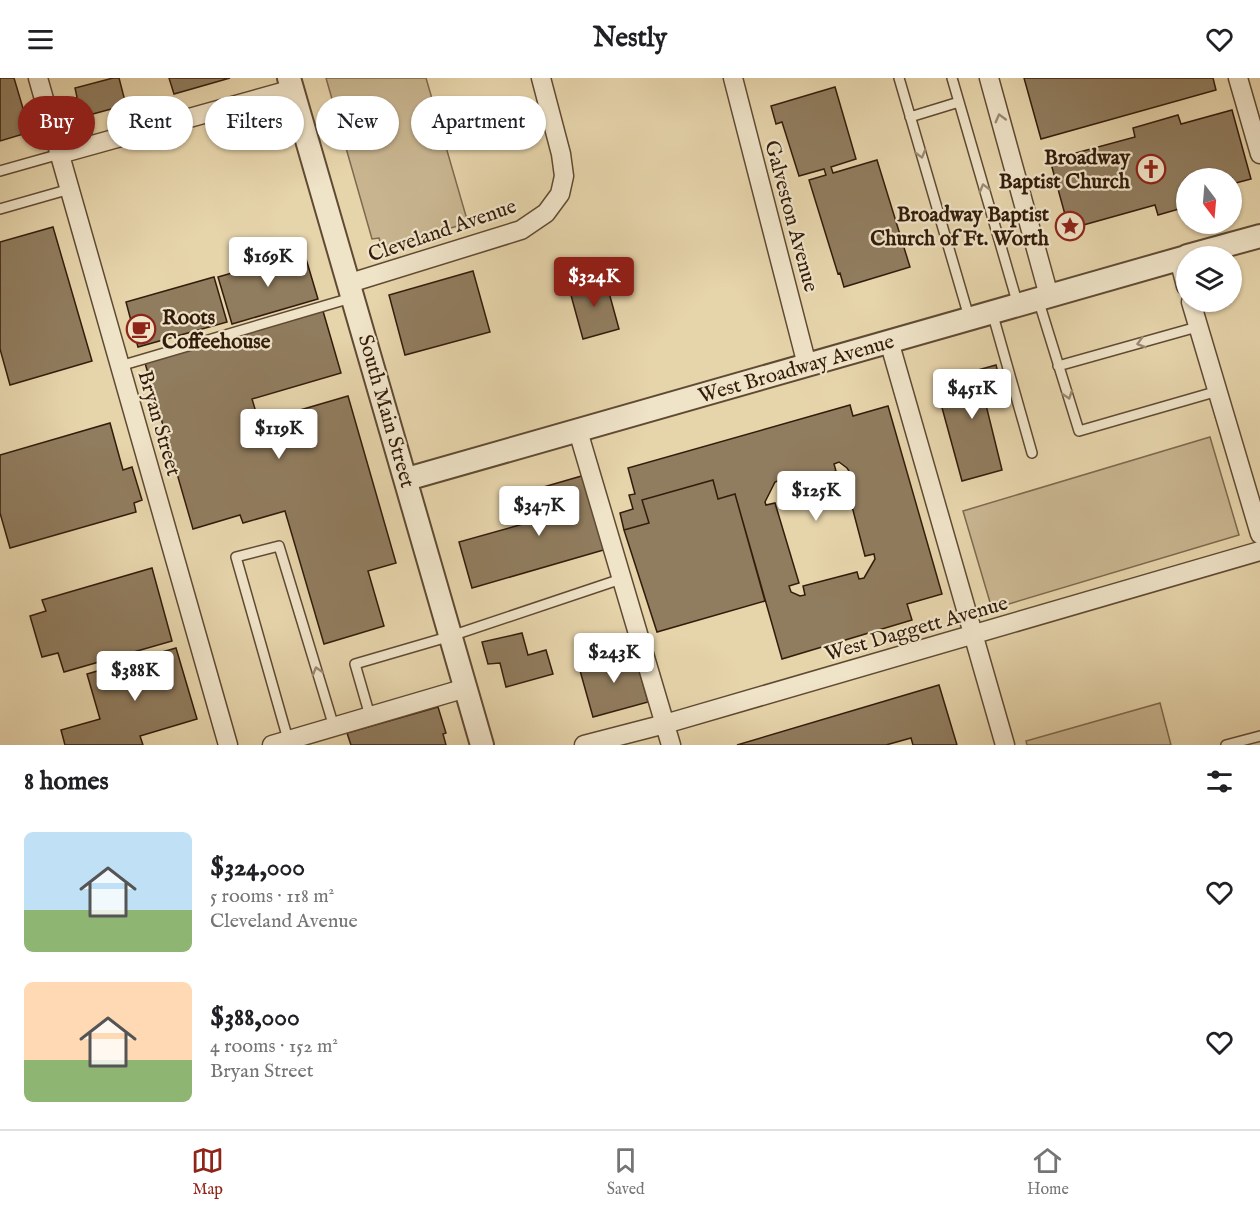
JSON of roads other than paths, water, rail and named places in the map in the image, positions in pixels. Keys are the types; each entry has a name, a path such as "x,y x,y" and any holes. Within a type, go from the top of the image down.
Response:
{"street":[{"name":"Bryan Street","path":"38,78 228,745"},
{"name":"Cleveland Avenue","path":"352,290 520,230 546,213 560,194 564,176 561,154 541,78"},
{"name":"Galveston Avenue","path":"733,78 807,365"},
{"path":"989,78 1035,300"},
{"path":"1238,78 1260,154"},
{"path":"60,154 291,84"},
{"name":"South Main Street","path":"291,84 482,745"},
{"name":"West Broadway Avenue","path":"1224,246 1260,236"},
{"name":"West Broadway Avenue","path":"406,479 1176,259"},
{"path":"1193,312 1260,534"},
{"path":"889,341 1005,745"},
{"path":"578,431 671,745"},
{"name":"West Daggett Avenue","path":"584,745 664,724 1260,551"},
{"path":"283,743 465,688"}],"lane":[{"path":"898,78 970,319"},
{"path":"952,78 959,102 1035,300 1079,431 1218,391"},
{"path":"910,117 959,102"},
{"path":"0,171 60,154"},
{"path":"0,209 70,189"},
{"path":"120,366 352,290"},
{"path":"992,312 1032,453"},
{"path":"1058,366 1197,327"},
{"path":"283,743 236,557 279,546 333,727"},
{"path":"370,716 355,664 451,636 621,579"},
{"path":"1226,745 1260,736"}],"place":[{"name":"Broadway Baptist Church","path":"1151,169"},
{"name":"Broadway Baptist Church of Ft. Worth","path":"1070,226"},
{"name":"Roots Coffeehouse","path":"141,329"}]}
